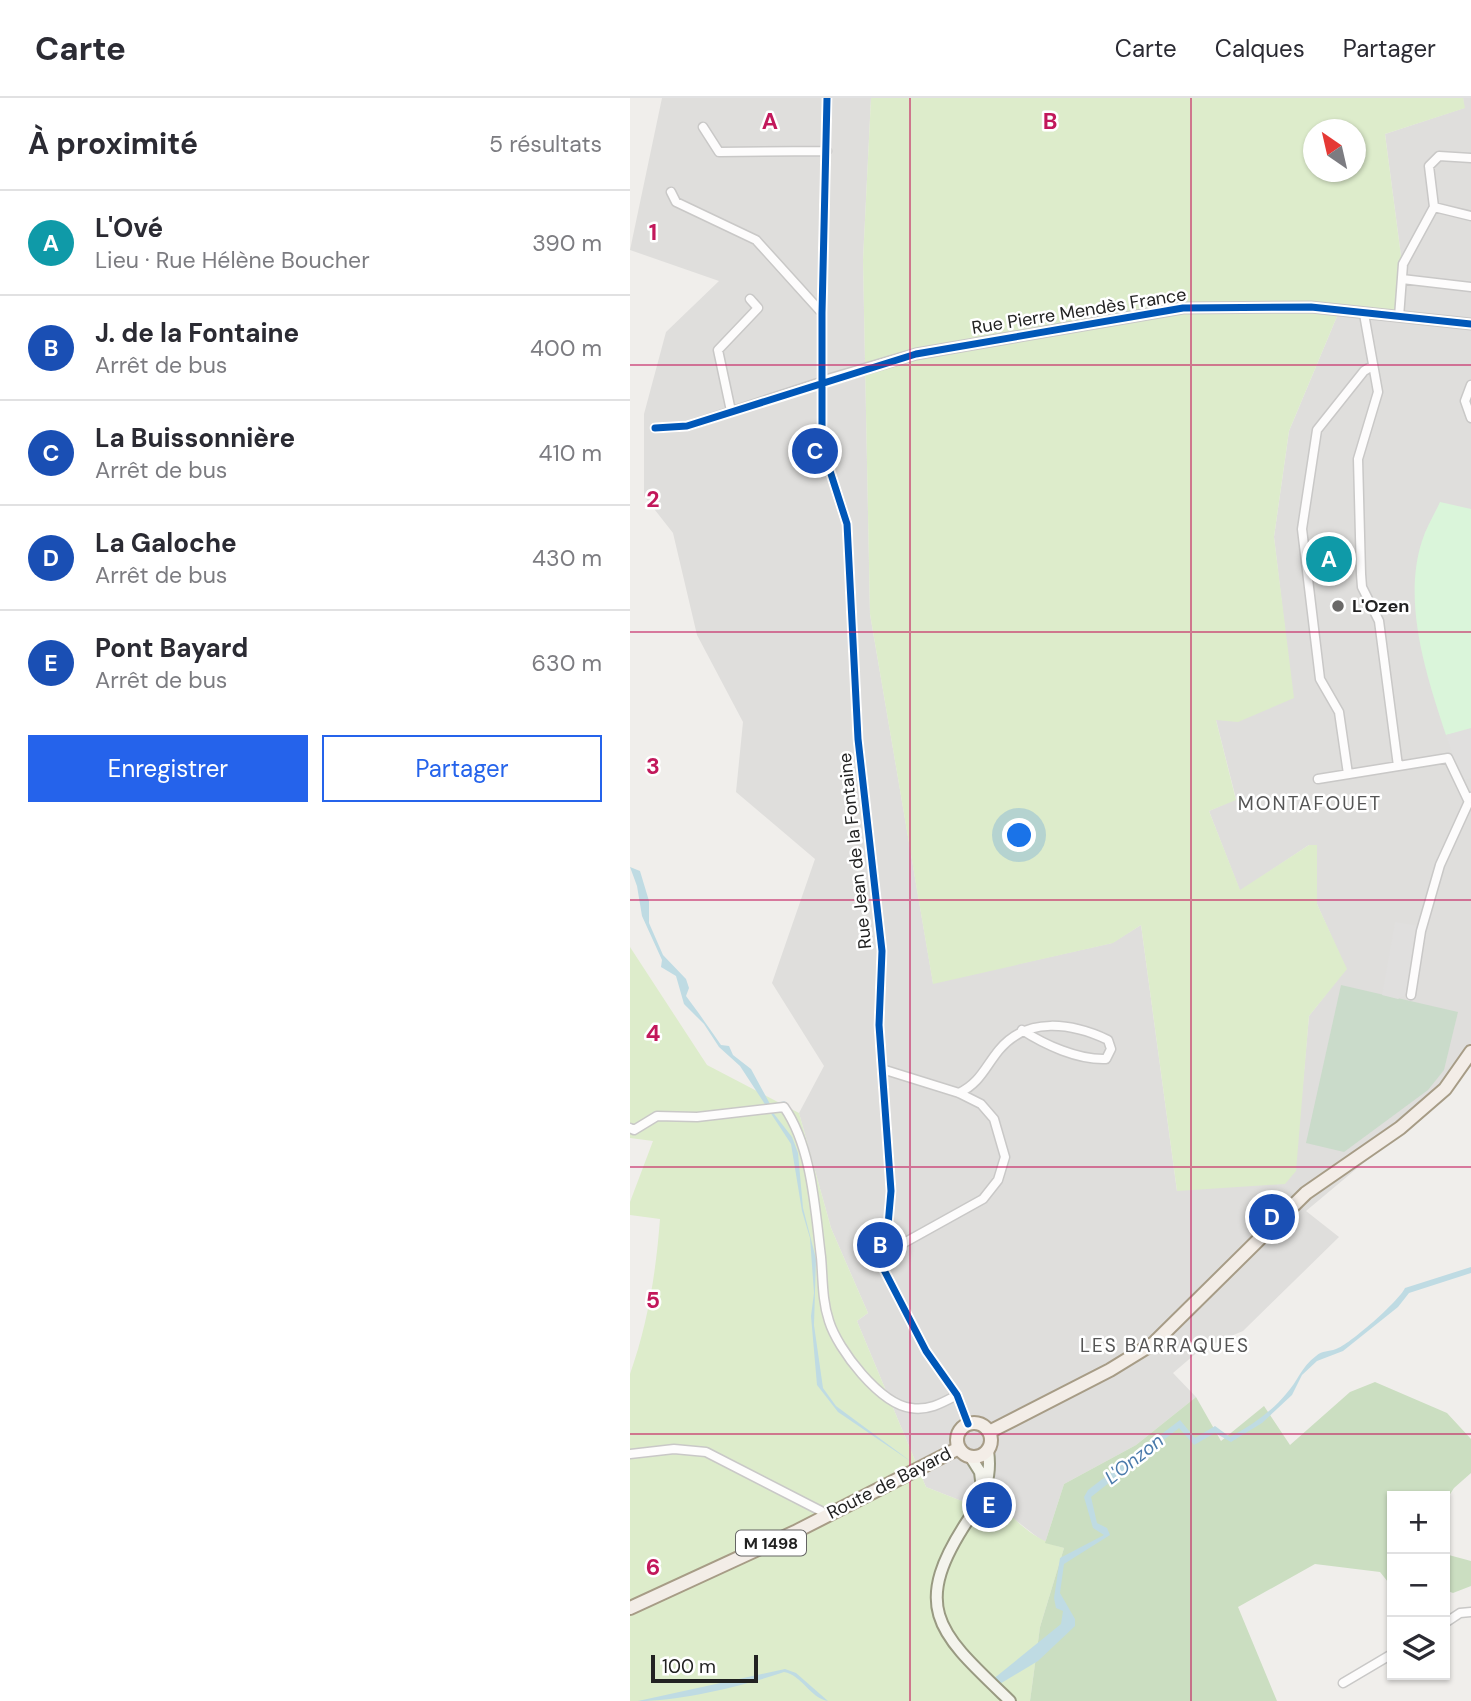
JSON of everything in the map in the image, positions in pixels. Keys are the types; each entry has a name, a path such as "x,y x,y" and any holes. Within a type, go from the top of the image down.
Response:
{"main road":[{"path":"989,1432 1110,1370 1154,1343 1306,1193 1381,1142 1445,1089 1471,1052"},
{"path":"982,1498 980,1472 970,1456 959,1448 959,1431 968,1424 981,1423 989,1432 991,1445 988,1451 988,1481 982,1498 949,1549 937,1580 936,1604 945,1631 964,1658 1010,1701"},
{"name":"Route de Bayard","path":"630,1608 825,1516 959,1448"},
{"path":"970,1456 988,1451"}],"street":[{"name":"Rue Jean de la Fontaine","path":"827,98 821,313 822,446 847,524 858,739 882,951 879,1025 891,1191 884,1270 898,1301 957,1395 968,1424"},
{"path":"703,127 719,152 827,151"},
{"path":"1399,317 1403,264 1434,208 1429,166 1439,156 1471,158"},
{"path":"671,192 676,202 755,240 821,313"},
{"path":"1434,208 1471,216"},
{"path":"1402,279 1471,287"},
{"path":"731,411 718,350 758,308 750,299"},
{"name":"Rue Pierre Mendès France","path":"821,382 916,354 1184,308 1311,307 1471,324"},
{"path":"1364,314 1378,399 1358,459 1361,574 1362,587 1378,621 1398,766"},
{"path":"1348,774 1339,712 1320,679 1302,523 1317,430 1364,371 1372,366"},
{"path":"655,428 687,426 821,382"},
{"path":"1471,385 1465,401 1471,418"},
{"path":"1318,779 1448,758 1469,799 1437,876 1421,931 1411,995"},
{"path":"959,1093 971,1087 999,1050 1022,1030 1048,1024 1077,1030 1108,1040 1111,1049 1106,1059 1092,1060 1052,1046 1022,1030"},
{"path":"883,1069 959,1093 981,1104 994,1119 1004,1157 998,1180 984,1199 884,1254"},
{"path":"630,1128 634,1130 657,1116 697,1117 784,1107 794,1122 807,1159 829,1324 844,1349 855,1366 890,1401 911,1408 933,1407 957,1395"},
{"path":"630,1454 674,1449 706,1452 821,1511 825,1516"},
{"path":"1450,1619 1471,1612"},
{"path":"1343,1683 1387,1657"}],"shaded area":[{"path":"662,98 871,98 863,260 870,614 933,983 1112,943 1141,925 1177,1191 1302,1093 1309,1016 1346,969 1317,904 1317,845 1309,845 1240,891 1209,811 1236,799 1216,720 1293,698 1274,537 1289,431 1338,314 1401,256 1385,134 1464,108 1463,98 1471,98 1471,1066 1454,1087 1306,1211 1339,1237 1243,1331 1201,1349 1173,1373 1196,1397 1136,1445 1064,1484 1045,1543 1009,1515 999,1499 982,1509 926,1487 857,1321 868,1313 831,1228 799,1113 824,1066 772,983 815,859 736,792 743,722 697,635 673,533 644,496 644,414 666,332 719,281 630,250"},
{"path":"1471,728 1471,778 1461,781 1446,735"},
{"path":"1395,922 1419,926 1407,994 1398,999 1382,995"}],"green space":[{"path":"871,98 1463,98 1465,108 1385,134 1401,256 1395,311 1338,314 1289,431 1274,537 1294,698 1238,722 1216,720 1236,800 1209,811 1240,890 1309,845 1317,845 1317,904 1347,969 1309,1016 1296,1171 1285,1184 1177,1191 1141,925 1113,943 933,984 870,614 863,260"},
{"path":"1440,502 1471,509 1471,729 1446,735 1419,640 1415,589 1422,541"},
{"path":"630,947 707,1065 799,1113 831,1228 868,1313 857,1321 926,1487 982,1509 999,1499 1027,1530 1064,1548 1040,1627 1030,1701 630,1701 630,1374 650,1297 660,1219 630,1215 630,1202 653,1141 630,1138"},
{"path":"1341,985 1458,1012 1444,1070 1428,1090 1344,1152 1306,1143"},
{"path":"1375,1382 1447,1413 1471,1439 1471,1473 1450,1494 1450,1491 1387,1491 1387,1581 1380,1572 1315,1564 1238,1607 1277,1701 1030,1701 1040,1627 1064,1548 1045,1543 1064,1484 1136,1445 1196,1397 1221,1441 1264,1406 1290,1445 1350,1392"},
{"path":"1450,1555 1471,1561 1471,1586 1450,1592"}],"water":[{"path":"630,867 640,871 649,901 649,923 663,955 686,979 689,988 686,996 721,1045 729,1046 733,1055 751,1069 770,1104 786,1101 771,1110 792,1137 798,1153 803,1208 816,1259 814,1325 823,1388 836,1406 913,1463 838,1412 817,1385 811,1316 814,1293 810,1238 802,1211 791,1144 740,1066 719,1047 704,1024 684,1004 676,976 661,967 662,960 642,916 637,886"},
{"name":"L'Onzon","path":"1471,1267 1471,1273 1409,1293 1398,1307 1343,1351 1317,1361 1302,1375 1292,1395 1262,1423 1231,1442 1215,1433 1194,1445 1179,1428 1091,1497 1097,1523 1107,1528 1110,1535 1064,1564 1060,1593 1075,1619 1075,1626 1038,1661 998,1685 992,1680 1061,1624 1063,1611 1056,1608 1054,1598 1060,1558 1104,1535 1093,1528 1084,1497 1088,1490 1180,1420 1195,1438 1215,1426 1230,1437 1238,1433 1280,1401 1311,1360 1351,1340 1384,1312 1405,1288"},
{"path":"785,1669 796,1673 828,1701 816,1696 796,1677 784,1672 712,1692 638,1701"}],"cycle path":[{"path":"827,98 822,446 847,524 858,739 882,951 879,1025 891,1191 884,1270 926,1351 957,1395 968,1424"},
{"path":"655,428 687,426 916,354 1183,308 1311,307 1471,324"}],"place":[{"name":"La Buissonnière","path":"815,451"},
{"name":"L'Ové","path":"1329,559"},
{"name":"L'Ozen","path":"1338,606"},
{"name":"La Galoche","path":"1272,1217"},
{"name":"J. de la Fontaine","path":"880,1245"},
{"name":"Pont Bayard","path":"989,1505"}],"district":[{"name":"MONTAFOUET","path":"1310,803"},
{"name":"LES BARRAQUES","path":"1165,1345"}]}
